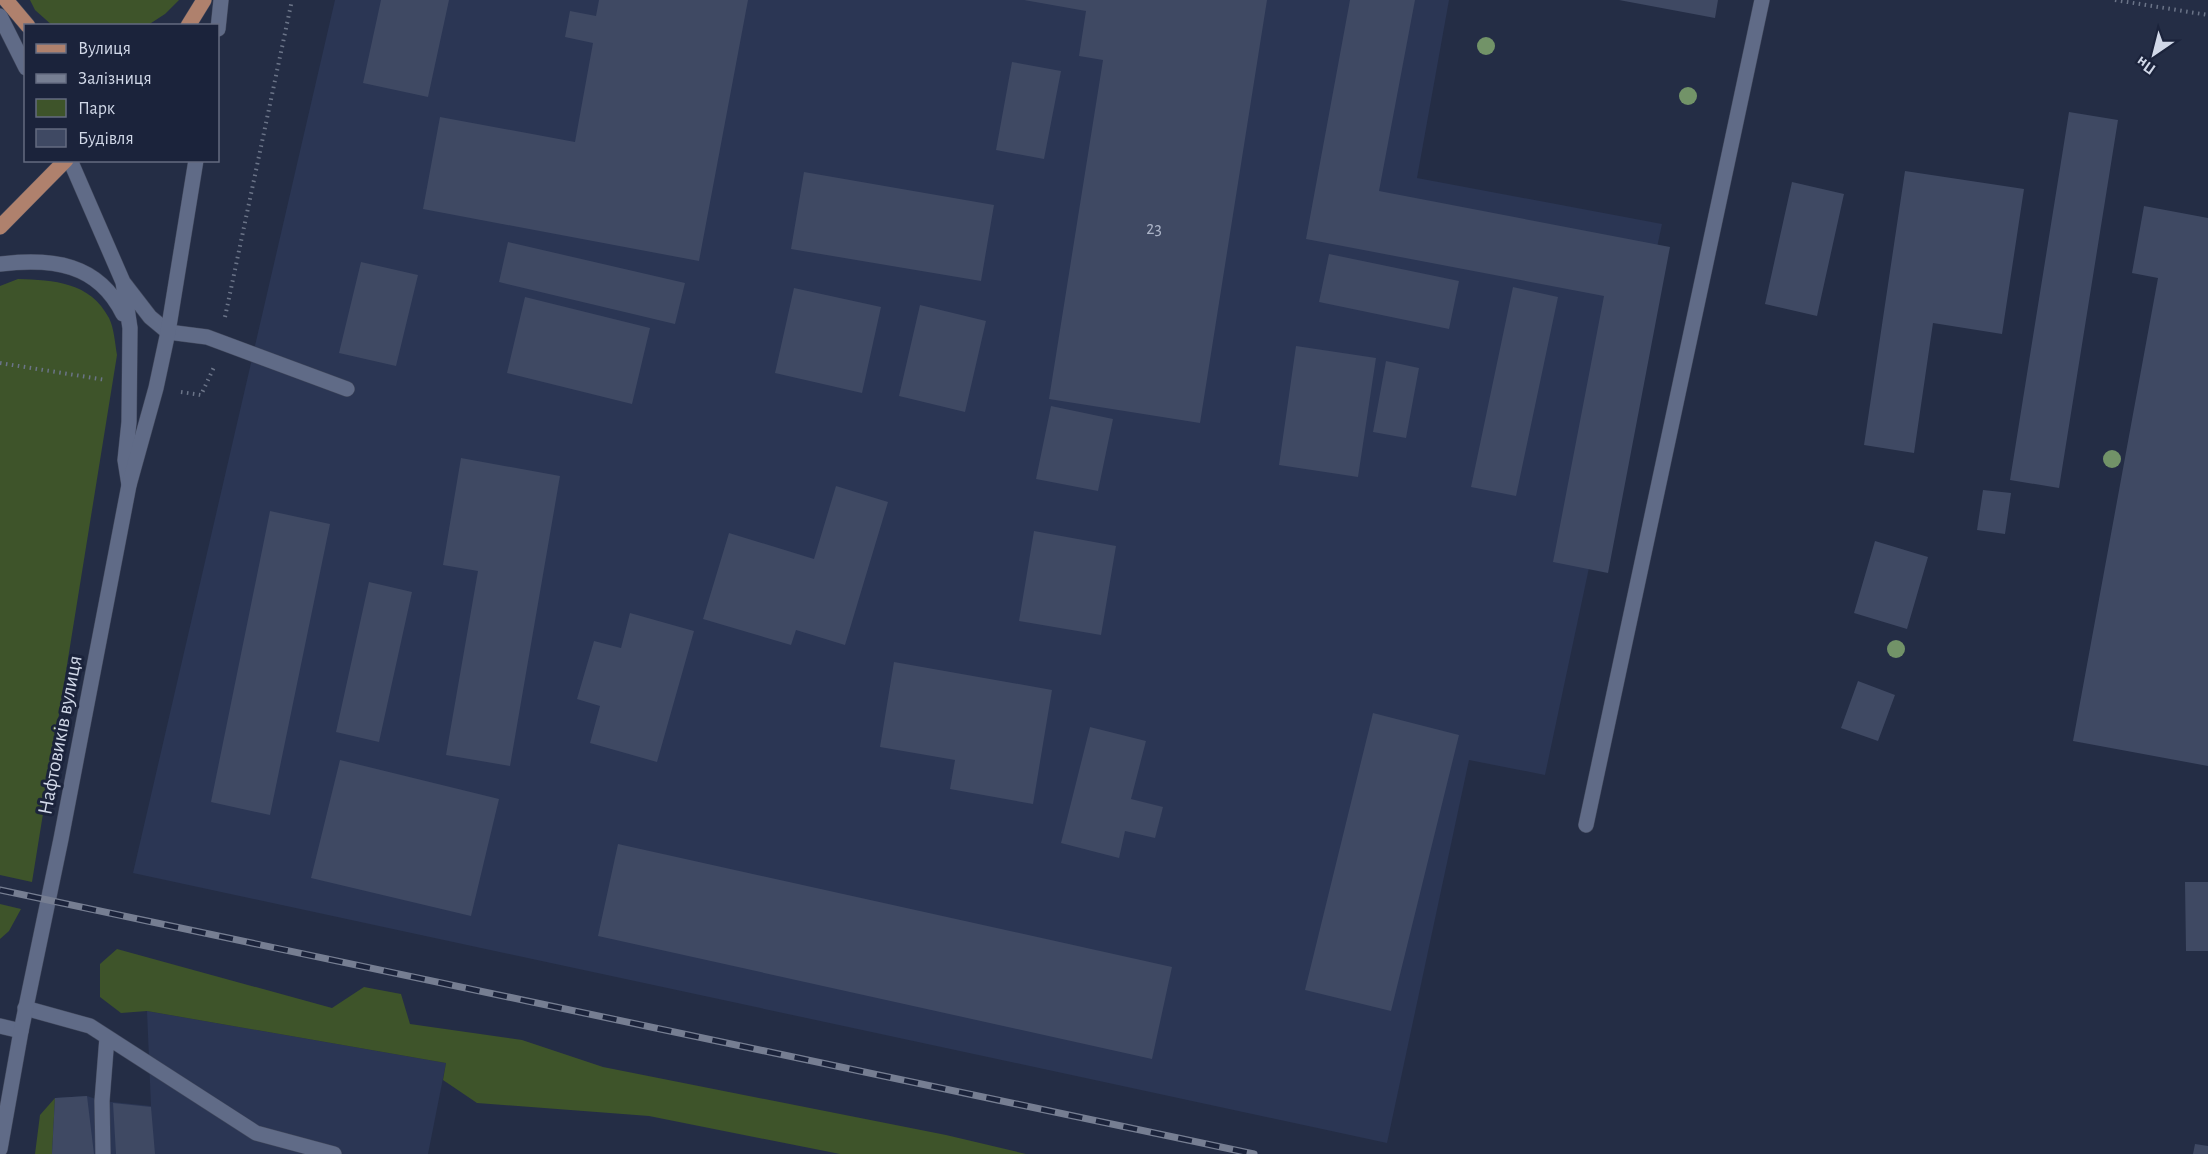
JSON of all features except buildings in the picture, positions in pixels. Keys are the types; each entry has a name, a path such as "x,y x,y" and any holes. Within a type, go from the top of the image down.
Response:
{"main road":[{"path":"6,0 26,24"},
{"path":"189,24 204,0"},
{"path":"0,226 66,162"}],"street":[{"path":"219,24 221,0"},
{"path":"1586,825 1762,0"},
{"path":"0,16 24,64"},
{"path":"69,162 123,282 150,317 168,332 207,337 347,389"},
{"name":"Нафтовиків вулиця","path":"0,1149 21,1031 61,839 129,485 156,388 168,332 196,162"},
{"path":"0,264 22,262 77,268 100,281 114,297 130,328"},
{"path":"123,282 130,328 130,384 125,460 129,485"},
{"path":"26,1008 90,1026 256,1133 334,1154"},
{"path":"0,1026 21,1031"},
{"path":"103,1154 102,1101 107,1037"}],"path":[{"path":"156,388 201,395 214,366 292,0"},
{"path":"2115,0 2208,15"},
{"path":"0,363 130,384"}],"shaded area":[{"path":"335,0 1449,0 1417,178 1662,224 1545,775 1469,760 1387,1143 133,873"},
{"path":"147,1011 446,1063 428,1154 52,1154 55,1098 87,1096 102,1101 151,1106"}],"green space":[{"path":"30,0 179,0 165,14 150,24 51,24 35,10"},
{"path":"18,279 58,282 70,285 92,297 109,318 117,355 32,882 0,875 0,286"},
{"path":"0,904 21,909 9,931 0,939"},
{"path":"117,949 332,1008 364,987 401,994 410,1024 522,1040 603,1067 946,1135 1026,1154 840,1154 649,1116 477,1103 443,1080 446,1063 147,1011 121,1013 100,997 100,964"},
{"path":"55,1098 52,1154 35,1154 40,1115"}],"railway":[{"path":"0,890 1254,1154"}]}
